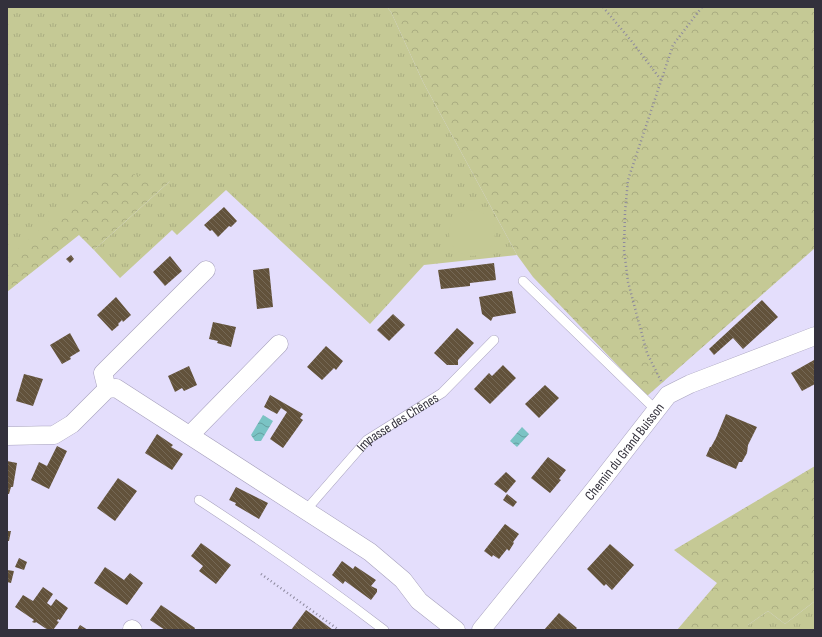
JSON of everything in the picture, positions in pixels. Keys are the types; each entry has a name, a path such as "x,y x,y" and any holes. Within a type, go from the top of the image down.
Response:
{"street":[{"path":"107,389 103,373 206,270"},
{"name":"Chemin du Grand Buisson","path":"481,630 598,485 668,394 690,384 815,336"},
{"path":"190,435 279,344"},
{"path":"7,436 54,435 72,424 107,389 116,388 370,552 402,580 419,601 456,630"}],"lane":[{"path":"523,281 656,410"},
{"name":"Impasse des Chênes","path":"306,510 367,440 442,393 494,340"},
{"path":"199,500 268,545 339,595 384,630"}],"path":[{"path":"603,7 661,80"},
{"path":"668,394 647,353 628,282 624,250 625,212 628,180 673,45 702,7"},
{"path":"261,574 339,630"}],"green space":[{"path":"7,7 387,7 391,12 423,82 517,255 424,265 370,324 226,190 177,235 172,230 120,278 94,250 170,181 7,259"},
{"path":"387,7 815,7 815,248 647,396 533,277 517,255 423,82 391,12"},
{"path":"107,170 170,181 94,250 79,235 7,292 7,259"},
{"path":"468,210 476,210 485,214 491,220 495,233 491,246 485,252 476,256 468,256 459,252 453,246 449,237 449,229 453,220 459,214"},
{"path":"815,466 815,601 785,624 768,611 748,625 748,630 677,630 717,583 674,550"},
{"path":"815,601 815,630 748,630 748,625 768,611 785,624"}],"water":[{"path":"263,415 273,421 261,441 255,441 251,435"},
{"path":"522,427 529,434 517,447 510,441"}],"building":[{"path":"224,207 237,221 231,227 229,226 218,237 212,230 210,231 204,225"},
{"path":"71,255 74,259 70,263 66,259"},
{"path":"170,256 182,271 165,286 153,272"},
{"path":"494,263 496,280 470,283 470,286 441,289 438,270"},
{"path":"269,268 273,307 257,309 253,270"},
{"path":"512,291 516,313 493,317 491,321 482,314 479,297"},
{"path":"116,297 131,315 123,322 122,320 112,331 97,315"},
{"path":"762,300 778,317 743,349 733,338 714,355 709,349"},
{"path":"393,314 405,325 389,341 377,330"},
{"path":"213,322 236,327 231,347 209,339"},
{"path":"457,328 474,343 458,360 458,365 447,365 434,353"},
{"path":"70,333 80,351 70,357 71,359 62,364 50,345"},
{"path":"326,346 343,361 336,370 334,368 322,380 307,367"},
{"path":"814,360 815,384 802,391 791,373"},
{"path":"503,365 516,378 490,404 474,389 489,373 492,376"},
{"path":"189,366 197,385 184,391 182,388 175,392 168,376"},
{"path":"24,374 43,379 33,406 16,401"},
{"path":"545,385 559,398 539,418 525,404"},
{"path":"270,395 303,414 300,418 303,420 283,448 270,439 287,412 281,408 277,414 264,407"},
{"path":"726,414 757,427 748,445 747,453 742,462 739,462 736,469 706,456 716,438"},
{"path":"157,434 173,445 171,447 183,454 172,470 145,453"},
{"path":"57,446 67,451 49,489 31,480 39,462 47,466"},
{"path":"548,457 566,470 559,479 561,480 550,493 531,478"},
{"path":"7,461 17,463 13,487 11,487 9,494 7,494"},
{"path":"506,472 516,481 506,493 494,484"},
{"path":"118,478 137,491 115,521 97,508"},
{"path":"236,487 268,503 259,519 235,505 236,503 229,500"},
{"path":"507,494 517,502 513,507 503,500"},
{"path":"505,524 519,534 509,551 507,549 499,559 493,555 492,557 484,551"},
{"path":"7,531 11,531 9,541 7,541"},
{"path":"201,543 231,565 216,584 199,571 203,566 191,556"},
{"path":"610,544 634,565 612,590 606,584 604,586 587,569"},
{"path":"19,558 27,562 24,570 15,567"},
{"path":"342,561 353,569 355,566 376,580 371,586 377,589 377,592 371,600 345,581 343,584 332,575"},
{"path":"105,567 124,580 130,573 143,583 127,605 94,583"},
{"path":"7,570 14,571 11,583 7,582"},
{"path":"43,587 53,594 47,603 51,606 56,599 68,608 60,620 58,619 57,621 59,622 53,630 48,630 36,622 32,622 34,620 15,607 23,595 33,601"},
{"path":"161,605 195,628 194,630 165,630 150,620"},
{"path":"306,610 317,618 333,630 291,630"},
{"path":"559,613 577,628 575,630 544,630"},
{"path":"80,625 88,630 77,630"}]}
